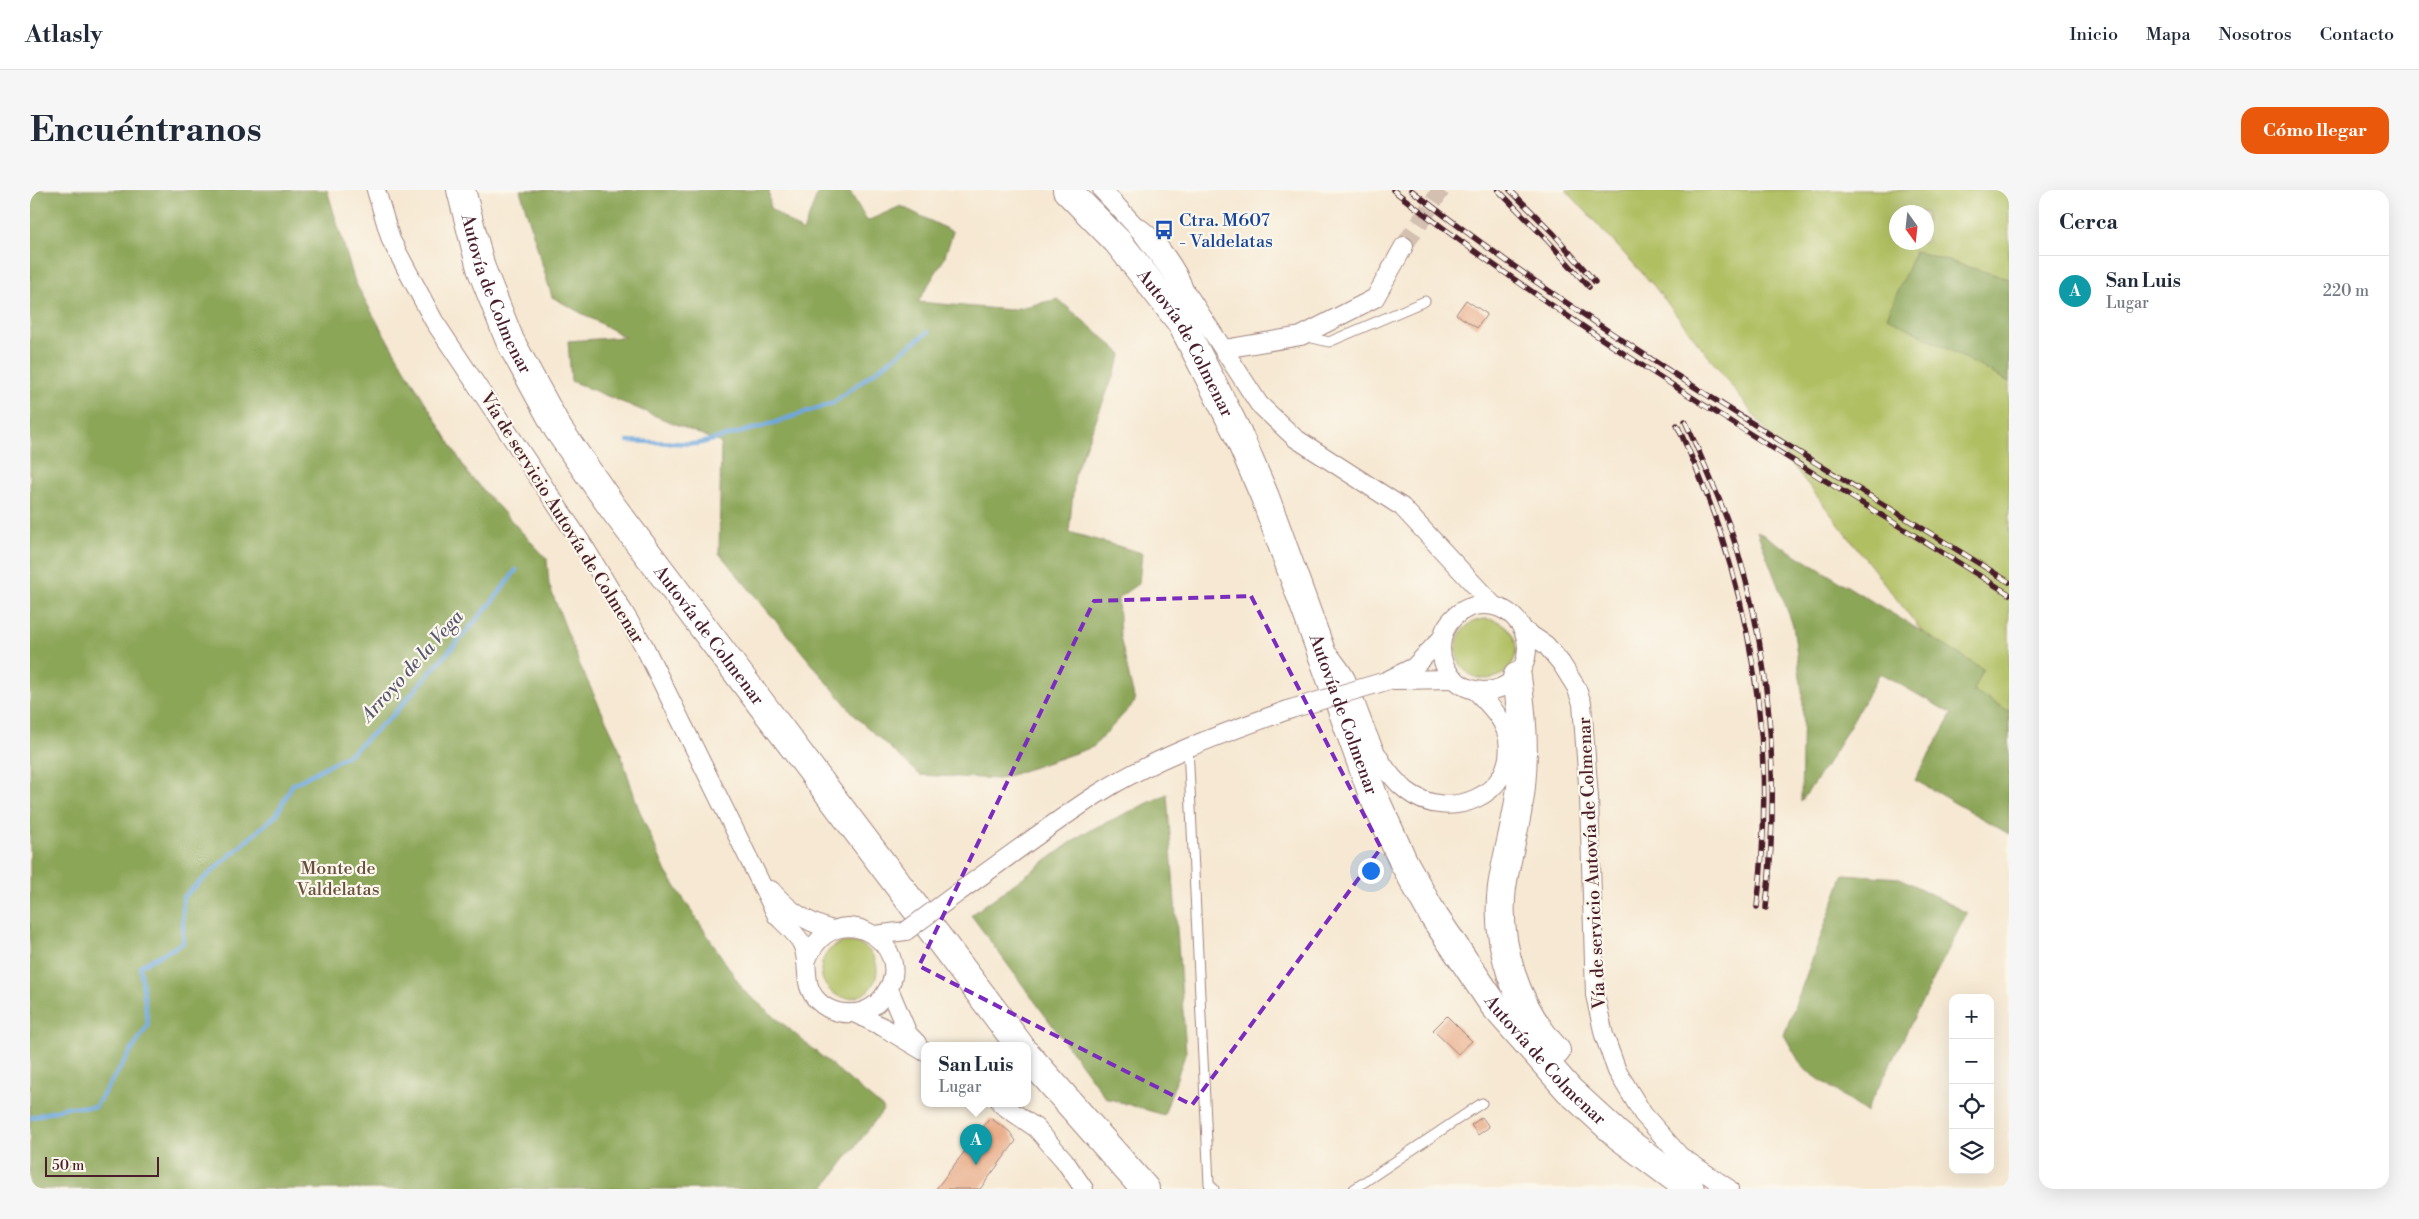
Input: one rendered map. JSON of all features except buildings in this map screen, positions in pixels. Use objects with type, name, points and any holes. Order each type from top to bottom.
[{"type":"highway","name":"Autovía de Colmenar","points":[[461,190],[481,268],[510,341],[558,429],[613,508],[1017,1042]]},
{"type":"highway","name":"Autovía de Colmenar","points":[[1067,190],[1118,242],[1181,322],[1237,432],[1265,498],[1372,795],[1403,861],[1433,915],[1494,1005],[1538,1055],[1590,1110],[1618,1136],[1690,1189]]},
{"type":"highway","points":[[1517,677],[1524,734],[1521,788],[1502,887],[1500,919],[1505,951],[1522,1004],[1545,1039],[1621,1118],[1652,1161]]},
{"type":"highway","points":[[1031,1060],[1145,1189]]},
{"type":"street","name":"Vía de servicio Autovía de Colmenar","points":[[376,190],[391,240],[434,320],[585,548],[644,646],[777,916],[802,944],[806,962]]},
{"type":"street","points":[[1102,190],[1141,232],[1190,298],[1258,404],[1295,438],[1402,506],[1494,606],[1515,620],[1523,630],[1526,654],[1523,668],[1517,677],[1505,686],[1488,691],[1475,690],[1461,685],[1445,667],[1442,638],[1446,625],[1459,613],[1472,607],[1494,606]]},
{"type":"street","points":[[1224,349],[1302,336],[1375,298],[1404,246]]},
{"type":"street","name":"Vía de servicio Autovía de Colmenar","points":[[1523,630],[1546,645],[1560,662],[1576,687],[1582,703],[1589,798],[1595,995],[1604,1035],[1617,1071],[1642,1114],[1680,1156],[1730,1189]]},
{"type":"street","points":[[1314,632],[1345,677],[1372,747],[1406,790],[1431,803],[1443,806],[1462,804],[1481,797],[1490,790],[1504,767],[1508,754],[1508,739],[1504,727],[1499,716],[1475,690]]},
{"type":"street","points":[[891,956],[906,930],[1097,794],[1188,746],[1291,709],[1386,680],[1414,667],[1442,638]]},
{"type":"street","points":[[1386,680],[1455,679]]},
{"type":"street","points":[[758,877],[783,905],[806,921],[832,930]]},
{"type":"street","points":[[847,927],[862,929],[876,936],[885,945],[891,956],[892,973],[889,989],[881,1000],[869,1009],[856,1014],[842,1014],[828,1009],[817,1001],[809,989],[805,976],[806,962],[811,948],[820,937],[832,930],[847,927]]},
{"type":"street","points":[[876,936],[906,930]]},
{"type":"street","points":[[889,989],[908,1034],[921,1047]]},
{"type":"street","points":[[856,1014],[921,1049]]},
{"type":"street","points":[[1004,1107],[1036,1128],[1064,1160],[1084,1189]]},
{"type":"lane","points":[[1302,336],[1329,342],[1426,301]]},
{"type":"lane","points":[[1188,746],[1210,1184],[1214,1189]]},
{"type":"lane","points":[[1354,1189],[1482,1104]]},
{"type":"highlighted area","points":[[1251,596],[1381,848],[1192,1105],[919,966],[1094,601]]},
{"type":"green space","name":"Monte de Valdelatas","points":[[30,190],[327,190],[355,282],[381,329],[469,475],[547,559],[549,585],[580,665],[619,748],[638,807],[666,872],[744,991],[884,1109],[823,1189],[30,1189]]},
{"type":"green space","points":[[520,190],[769,190],[770,208],[803,232],[819,190],[849,190],[867,221],[901,206],[953,232],[944,259],[918,302],[1010,310],[1058,299],[1122,354],[1075,473],[1069,532],[1142,553],[1139,583],[1118,598],[1120,637],[1135,702],[1093,747],[999,779],[920,775],[858,719],[719,553],[721,443],[571,381],[568,341],[625,337],[552,297]]},
{"type":"green space","points":[[1566,190],[2009,190],[2009,744],[1654,286]]},
{"type":"green space","points":[[1915,251],[2009,279],[2009,382],[1887,317]]},
{"type":"green space","points":[[1757,531],[1983,669],[1973,690],[2009,711],[2009,834],[1915,780],[1952,714],[1880,673],[1834,753],[1801,802],[1803,699],[1793,625]]},
{"type":"green space","points":[[1480,619],[1492,619],[1503,624],[1511,632],[1516,643],[1514,661],[1503,674],[1492,679],[1480,679],[1469,674],[1461,666],[1456,655],[1456,643],[1461,632],[1469,624]]},
{"type":"green space","points":[[1167,794],[1186,1052],[1164,1115],[1106,1098],[971,915],[1084,833]]},
{"type":"green space","points":[[1844,874],[1900,878],[1967,913],[1866,1112],[1803,1068],[1784,1035]]},
{"type":"green space","points":[[844,942],[854,942],[869,950],[875,959],[877,970],[875,981],[869,990],[854,998],[844,998],[833,993],[826,986],[821,975],[821,965],[826,954],[833,947]]},
{"type":"waterway","points":[[628,441],[697,444],[764,426],[833,403],[928,332]]},
{"type":"waterway","name":"Arroyo de la Vega","points":[[30,1118],[67,1107],[95,1107],[148,1025],[140,966],[183,943],[183,897],[277,814],[292,785],[351,753],[393,715],[492,602],[516,570]]},
{"type":"tunnel","points":[[1404,246],[1441,190]]},
{"type":"railway","points":[[1393,190],[1542,299],[1618,350],[2009,594]]},
{"type":"railway","points":[[1411,190],[1482,244],[1630,345],[1705,394],[2009,582]]},
{"type":"railway","points":[[1498,190],[1547,240],[1589,287]]},
{"type":"railway","points":[[1510,190],[1554,234],[1595,282]]},
{"type":"railway","points":[[1685,421],[1728,522],[1743,569],[1763,665],[1769,713],[1772,762],[1770,859],[1766,908]]},
{"type":"railway","points":[[1677,425],[1702,483],[1723,542],[1740,601],[1752,660],[1760,721],[1764,782],[1763,844],[1757,907]]},
{"type":"place","name":"Ctra. M607 - Valdelatas","points":[[1164,230]]},
{"type":"place","name":"San Luis","points":[[976,1165]]}]
